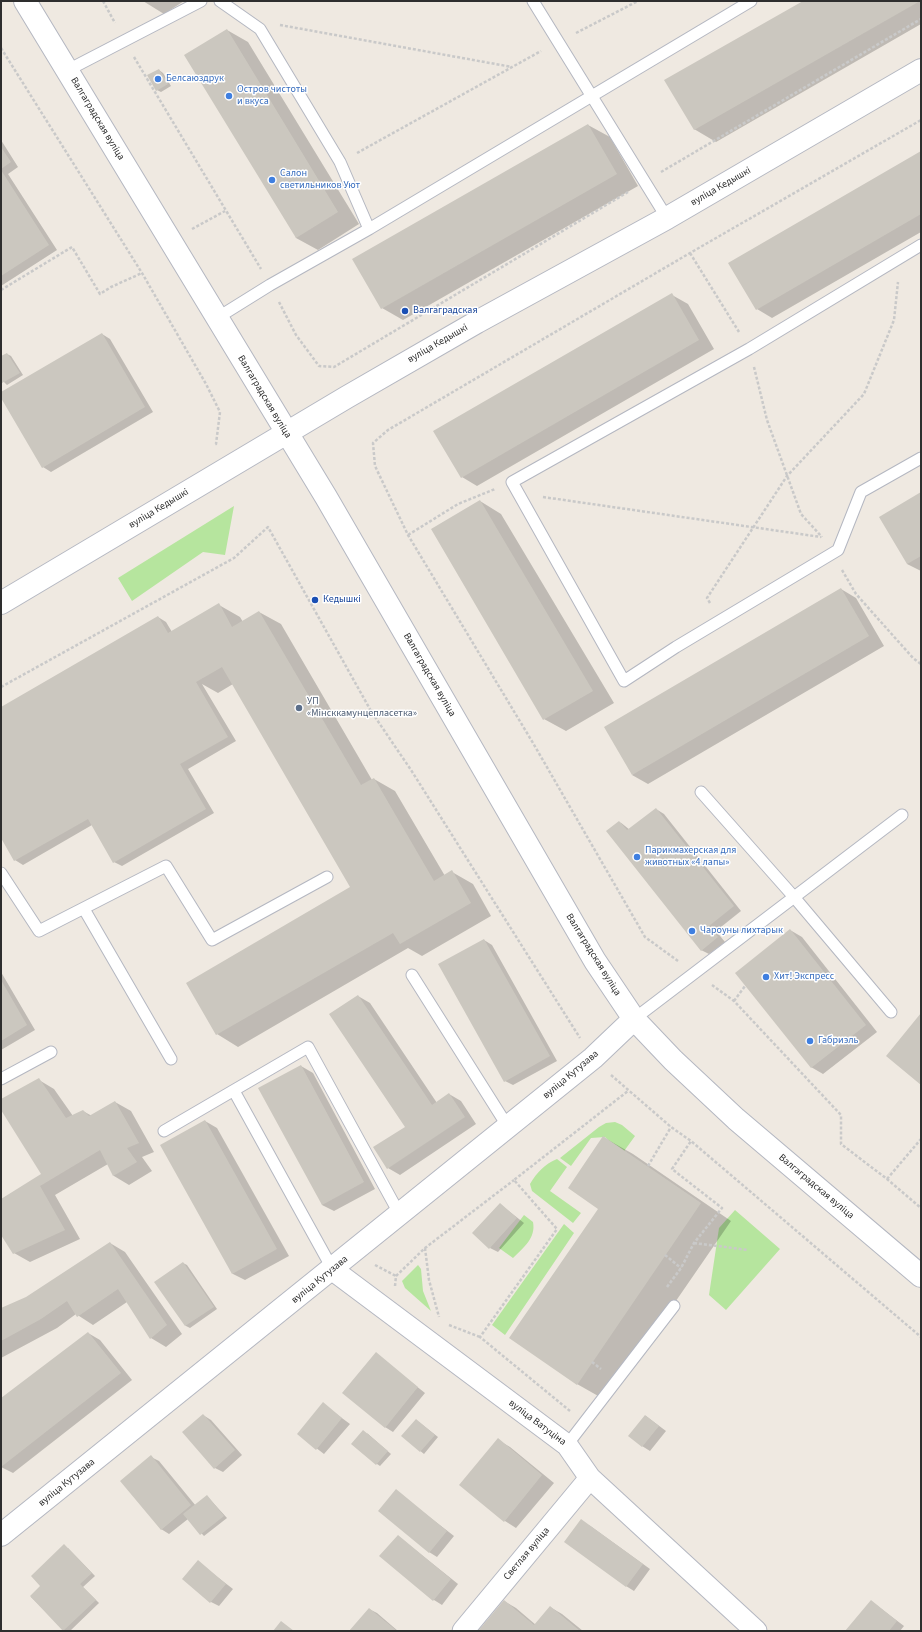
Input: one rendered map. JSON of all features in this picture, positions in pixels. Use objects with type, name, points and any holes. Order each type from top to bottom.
[{"type":"street","name":"Валгаградская вуліца","points":[[26,1],[326,497],[594,961],[634,1019],[673,1060],[736,1119],[921,1276]]},
{"type":"street","name":"вуліца Кедышкі","points":[[1,603],[286,433],[477,322],[667,218],[921,70]]},
{"type":"street","name":"вуліца Кутузава","points":[[1,1535],[333,1270],[593,1058],[634,1019]]},
{"type":"street","name":"вуліца Ватуціна","points":[[333,1270],[567,1445],[590,1478],[756,1631]]},
{"type":"street","name":"Светлая вуліца","points":[[463,1631],[590,1478]]},
{"type":"lane","points":[[68,70],[201,1]]},
{"type":"lane","points":[[220,1],[260,30],[340,162],[369,229]]},
{"type":"lane","points":[[533,1],[667,218]]},
{"type":"lane","points":[[217,318],[270,284],[369,229],[591,95],[751,1]]},
{"type":"lane","points":[[921,245],[749,349],[512,482],[624,681],[676,647],[838,550],[861,492],[921,458]]},
{"type":"lane","points":[[701,792],[794,897],[891,1012]]},
{"type":"lane","points":[[634,1019],[696,974],[794,897],[902,816]]},
{"type":"lane","points":[[1,873],[39,931],[166,866],[212,940],[327,877]]},
{"type":"lane","points":[[84,909],[170,1059]]},
{"type":"lane","points":[[412,975],[508,1127]]},
{"type":"lane","points":[[164,1131],[308,1047],[400,1215]]},
{"type":"lane","points":[[1,1079],[51,1052]]},
{"type":"lane","points":[[234,1091],[333,1270]]},
{"type":"lane","points":[[567,1445],[674,1306]]},
{"type":"path","points":[[102,1],[124,41],[270,284],[296,335],[319,366],[334,367]]},
{"type":"path","points":[[559,42],[638,1]]},
{"type":"path","points":[[276,24],[512,67]]},
{"type":"path","points":[[1,48],[142,273],[220,412],[216,444]]},
{"type":"path","points":[[340,162],[533,56]]},
{"type":"path","points":[[921,120],[388,430],[373,443],[375,466],[408,535],[533,743],[645,937],[734,1001],[841,1115],[841,1144],[887,1179],[921,1208]]},
{"type":"path","points":[[171,240],[225,211]]},
{"type":"path","points":[[1,290],[72,247],[100,294],[111,287],[142,273]]},
{"type":"path","points":[[690,253],[749,349],[767,420],[801,514],[822,537],[856,594],[913,658],[921,664]]},
{"type":"path","points":[[721,621],[707,598],[752,527],[787,476],[864,394],[894,320],[901,257]]},
{"type":"path","points":[[408,535],[458,504],[512,482]]},
{"type":"path","points":[[519,493],[822,537]]},
{"type":"path","points":[[1,688],[234,558],[268,527],[371,711],[411,770],[593,1058],[671,1127],[691,1141],[921,1337]]},
{"type":"path","points":[[734,1001],[745,986]]},
{"type":"path","points":[[400,1292],[395,1287],[396,1276],[425,1248],[628,1090]]},
{"type":"path","points":[[648,1166],[671,1127]]},
{"type":"path","points":[[887,1179],[921,1139]]},
{"type":"path","points":[[663,1293],[681,1268],[694,1243],[722,1208],[672,1169],[691,1141]]},
{"type":"path","points":[[480,1337],[557,1229],[514,1180]]},
{"type":"path","points":[[694,1243],[748,1250]]},
{"type":"path","points":[[425,1248],[429,1280],[440,1322],[434,1317]]},
{"type":"path","points":[[665,1255],[681,1268]]},
{"type":"path","points":[[447,1324],[480,1337],[573,1413]]},
{"type":"path","points":[[592,1362],[604,1372]]},
{"type":"green space","points":[[234,506],[225,555],[203,552],[132,601],[118,578]]},
{"type":"green space","points":[[615,1122],[622,1125],[635,1136],[622,1154],[605,1137],[591,1138],[571,1166],[560,1158],[599,1127],[606,1123]]},
{"type":"green space","points":[[557,1159],[567,1167],[550,1191],[581,1213],[573,1223],[532,1191],[530,1184],[542,1169]]},
{"type":"green space","points":[[735,1210],[780,1249],[726,1310],[709,1295],[719,1228]]},
{"type":"green space","points":[[524,1215],[533,1222],[533,1233],[528,1242],[513,1258],[499,1248]]},
{"type":"green space","points":[[564,1224],[574,1233],[505,1335],[492,1325]]},
{"type":"green space","points":[[418,1265],[421,1269],[423,1291],[431,1311],[405,1288],[402,1281]]},
{"type":"building","points":[[803,1],[920,1],[694,130],[664,80]]},
{"type":"building","points":[[227,29],[338,212],[296,238],[184,55]]},
{"type":"building","name":"Белсаюздрук","points":[[159,69],[168,84],[156,91],[147,75]]},
{"type":"building","points":[[588,124],[617,174],[381,309],[352,259]]},
{"type":"building","points":[[1,147],[11,162],[1,169]]},
{"type":"building","points":[[921,151],[921,214],[756,310],[728,263]]},
{"type":"building","points":[[1,170],[49,245],[1,276]]},
{"type":"building","points":[[672,293],[699,340],[461,478],[433,431]]},
{"type":"building","points":[[102,333],[145,407],[42,468],[1,398],[1,392]]},
{"type":"building","points":[[7,353],[20,373],[2,383],[1,356]]},
{"type":"building","points":[[921,492],[921,556],[907,564],[879,517]]},
{"type":"building","points":[[480,500],[593,691],[543,720],[431,529]]},
{"type":"building","points":[[841,588],[869,636],[632,775],[604,727]]},
{"type":"building","points":[[219,603],[232,627],[259,611],[361,785],[374,778],[434,881],[452,870],[471,903],[400,944],[393,933],[216,1035],[186,983],[350,887],[222,667],[196,682],[228,737],[180,764],[206,809],[113,863],[88,819],[14,861],[1,838],[1,707],[158,616],[168,633]]},
{"type":"building","points":[[656,808],[734,906],[709,926],[718,937],[701,951],[606,831],[619,821],[627,830]]},
{"type":"building","points":[[790,929],[866,1025],[811,1068],[735,973]]},
{"type":"building","points":[[484,939],[550,1056],[504,1082],[438,964]]},
{"type":"building","points":[[1,980],[27,1025],[1,1041]]},
{"type":"building","points":[[358,995],[432,1105],[449,1093],[465,1117],[387,1169],[373,1147],[405,1127],[329,1014]]},
{"type":"building","points":[[921,1013],[921,1085],[886,1056]]},
{"type":"building","points":[[301,1065],[364,1182],[322,1205],[258,1088]]},
{"type":"building","points":[[39,1078],[66,1118],[83,1110],[89,1116],[115,1101],[139,1143],[127,1148],[137,1162],[113,1176],[100,1150],[40,1186],[65,1230],[13,1254],[1,1235],[1,1199],[41,1174],[1,1110],[1,1099]]},
{"type":"building","points":[[205,1120],[277,1249],[232,1274],[160,1145]]},
{"type":"building","points":[[603,1136],[701,1203],[577,1385],[509,1338],[598,1209],[568,1188]]},
{"type":"building","points":[[500,1203],[517,1218],[489,1249],[472,1233]]},
{"type":"building","points":[[110,1242],[167,1325],[150,1339],[118,1289],[77,1317],[67,1301],[41,1319],[1,1341],[1,1308],[26,1297]]},
{"type":"building","points":[[183,1262],[214,1307],[185,1326],[154,1282]]},
{"type":"building","points":[[88,1332],[121,1373],[1,1467],[1,1398]]},
{"type":"building","points":[[376,1352],[418,1387],[385,1428],[342,1393]]},
{"type":"building","points":[[323,1402],[342,1418],[316,1450],[297,1434]]},
{"type":"building","points":[[203,1414],[235,1450],[214,1469],[182,1432]]},
{"type":"building","points":[[645,1415],[659,1426],[642,1447],[628,1436]]},
{"type":"building","points":[[416,1419],[435,1435],[420,1452],[401,1436]]},
{"type":"building","points":[[363,1430],[388,1451],[376,1465],[351,1444]]},
{"type":"building","points":[[498,1438],[542,1475],[504,1522],[459,1485]]},
{"type":"building","points":[[151,1455],[191,1505],[161,1530],[120,1481]]},
{"type":"building","points":[[396,1489],[447,1531],[429,1553],[378,1511]]},
{"type":"building","points":[[207,1495],[224,1516],[200,1535],[183,1514]]},
{"type":"building","points":[[581,1519],[643,1564],[626,1587],[564,1542]]},
{"type":"building","points":[[398,1535],[451,1579],[433,1601],[379,1556]]},
{"type":"building","points":[[64,1544],[92,1573],[80,1584],[96,1600],[63,1631],[30,1596],[40,1586],[31,1576]]},
{"type":"building","points":[[198,1560],[226,1584],[210,1603],[182,1579]]},
{"type":"building","points":[[504,1600],[534,1625],[550,1606],[580,1631],[478,1631]]},
{"type":"building","points":[[871,1600],[897,1621],[889,1631],[845,1631]]},
{"type":"building","points":[[369,1608],[397,1631],[349,1631]]},
{"type":"building","points":[[281,1621],[294,1631],[273,1631]]},
{"type":"place","name":"Белсаюздрук","points":[[158,79]]},
{"type":"place","name":"Остров чистоты и вкуса","points":[[229,96]]},
{"type":"place","name":"Салон светильников Уют","points":[[272,180]]},
{"type":"place","name":"Валгаградская","points":[[405,311]]},
{"type":"place","name":"Кедышкі","points":[[315,600]]},
{"type":"place","name":"УП «Мінсккамунцепласетка»","points":[[299,708]]},
{"type":"place","name":"Парикмахерская для животных «4 лапы»","points":[[637,857]]},
{"type":"place","name":"Чароуны лихтарык","points":[[692,931]]},
{"type":"place","name":"Хит! Экспресс","points":[[766,977]]},
{"type":"place","name":"Габриэль","points":[[810,1041]]}]
